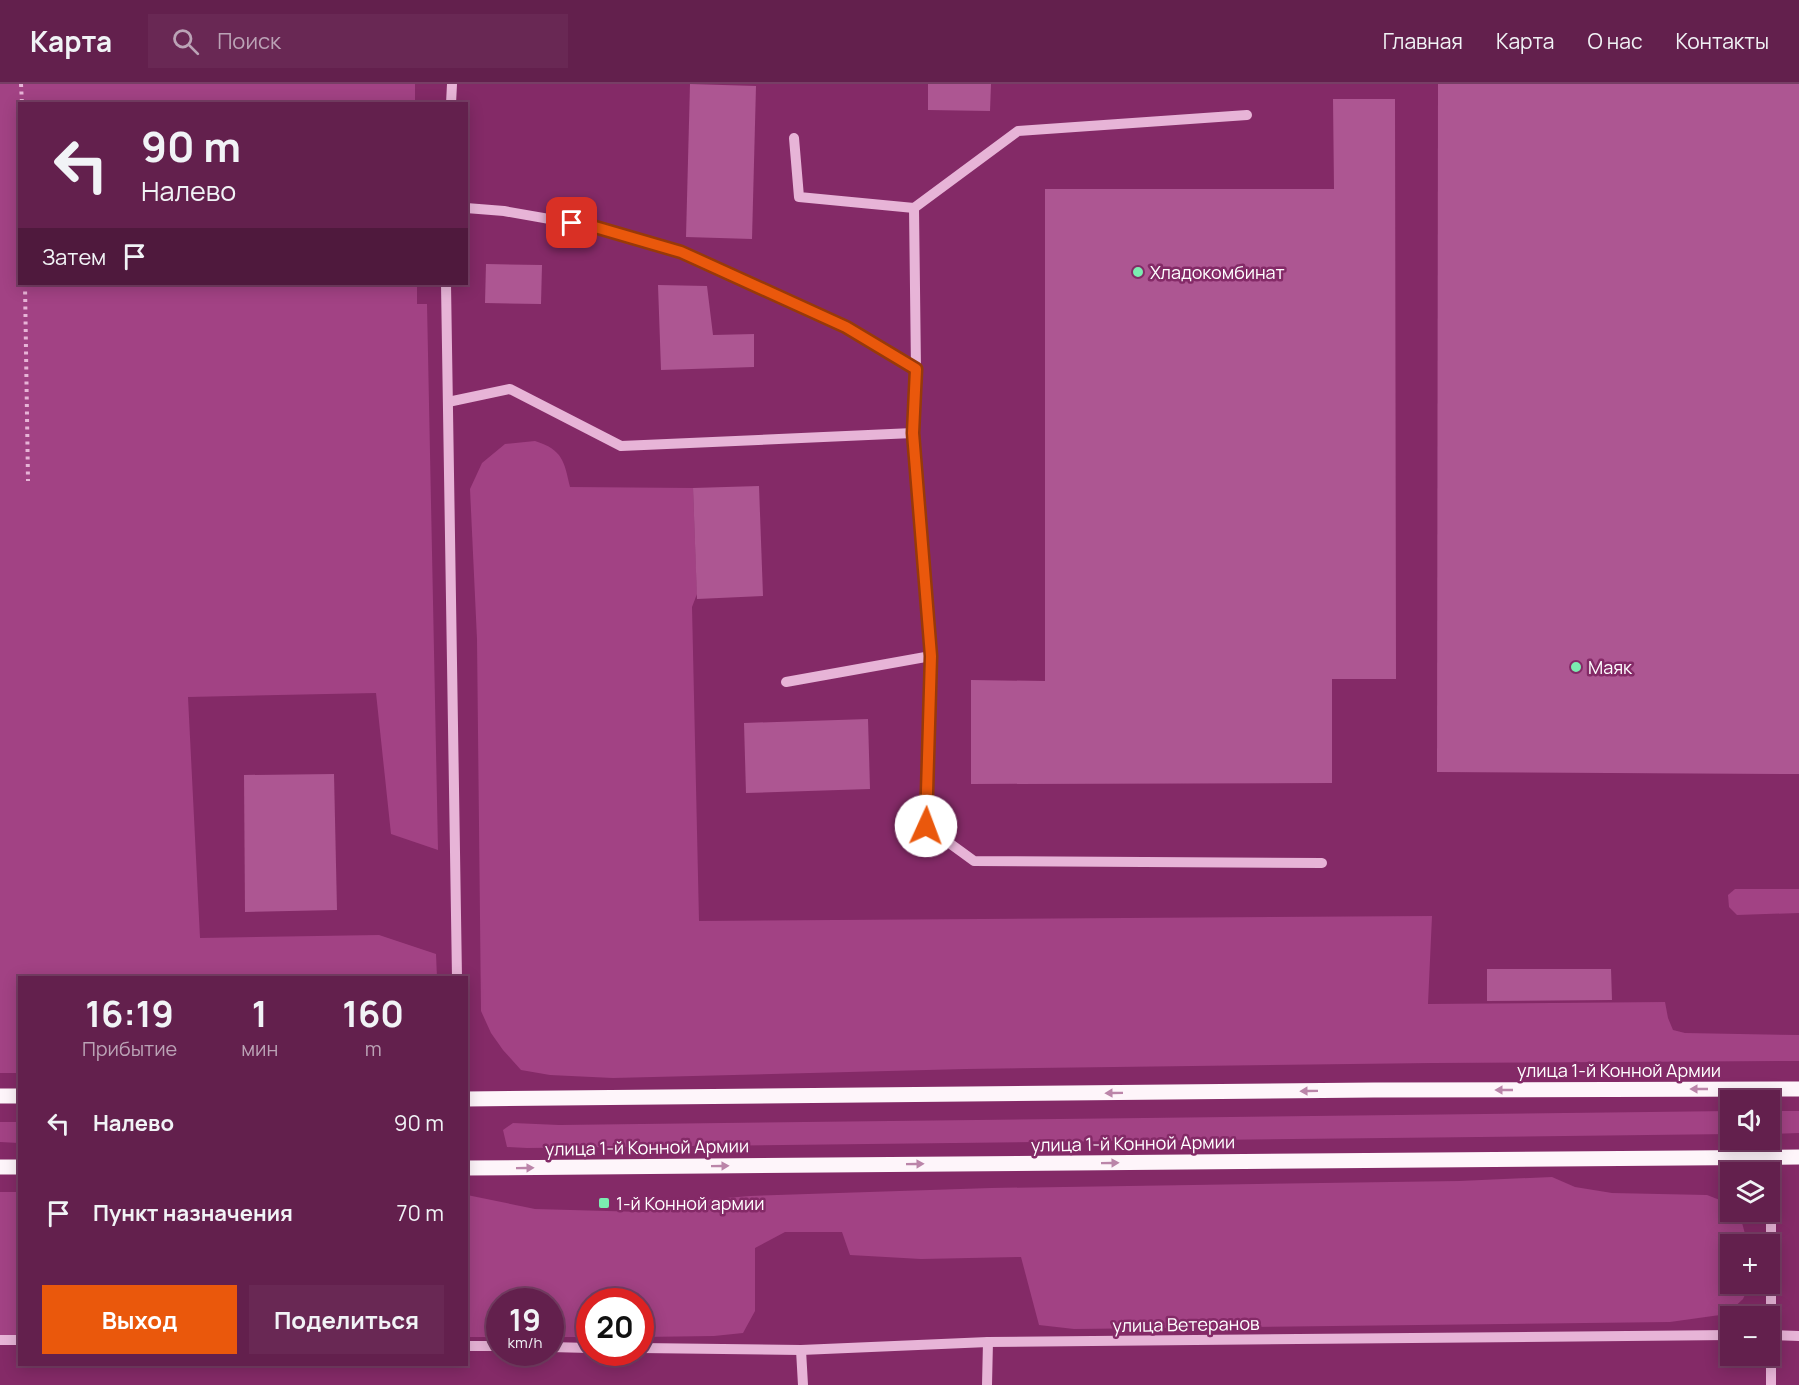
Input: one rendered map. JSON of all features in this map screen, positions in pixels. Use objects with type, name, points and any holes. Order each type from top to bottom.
[{"type":"main road","name":"улица 1-й Конной Армии","points":[[468,1099],[1350,1090],[1799,1089]]},
{"type":"main road","points":[[0,1096],[18,1096]]},
{"type":"main road","name":"улица 1-й Конной Армии","points":[[468,1168],[1799,1157]]},
{"type":"main road","points":[[0,1167],[18,1167]]},
{"type":"street","points":[[451,102],[452,84]]},
{"type":"street","points":[[794,138],[799,197],[914,208],[1018,131],[1247,115]]},
{"type":"street","points":[[468,208],[504,211],[595,227],[681,252],[846,327],[916,369]]},
{"type":"street","points":[[914,208],[916,369],[913,433],[931,656],[926,826],[974,861],[1322,863]]},
{"type":"street","points":[[446,285],[457,976]]},
{"type":"street","points":[[448,402],[510,389],[621,446],[913,433]]},
{"type":"street","points":[[786,682],[931,656]]},
{"type":"street","points":[[1771,1157],[1771,1306]]},
{"type":"street","name":"улица Ветеранов","points":[[654,1348],[801,1350],[988,1342],[1720,1335]]},
{"type":"street","points":[[1780,1335],[1799,1336]]},
{"type":"street","points":[[0,1340],[18,1340]]},
{"type":"street","points":[[987,1385],[988,1342]]},
{"type":"street","points":[[468,1346],[486,1346]]},
{"type":"street","points":[[801,1350],[803,1385]]},
{"type":"street","points":[[1771,1366],[1771,1385]]},
{"type":"path","points":[[21,84],[22,102]]},
{"type":"path","points":[[25,285],[28,481]]},
{"type":"shaded area","points":[[0,84],[415,84],[415,102],[18,102],[18,285],[417,285],[417,304],[427,304],[438,850],[391,834],[376,693],[188,697],[200,938],[379,935],[436,954],[437,976],[18,976],[18,1073],[0,1073]]},
{"type":"shaded area","points":[[535,441],[551,448],[561,458],[570,487],[693,488],[697,594],[692,607],[699,921],[1432,916],[1428,1004],[1665,1002],[1673,1030],[1685,1033],[1799,1035],[1799,1061],[966,1069],[613,1078],[550,1075],[521,1070],[491,1033],[481,1011],[477,639],[470,489],[482,463],[505,444]]},
{"type":"shaded area","points":[[1735,889],[1799,889],[1799,913],[1737,915],[1729,907],[1728,895]]},
{"type":"shaded area","points":[[1720,1111],[1720,1134],[507,1147],[503,1130],[513,1123],[559,1125]]},
{"type":"shaded area","points":[[1780,1111],[1799,1111],[1799,1133],[1780,1134]]},
{"type":"shaded area","points":[[0,1122],[18,1122],[18,1143],[0,1142]]},
{"type":"shaded area","points":[[1552,1177],[1575,1187],[1612,1193],[1707,1195],[1720,1200],[1720,1222],[1742,1222],[1745,1234],[1720,1234],[1720,1294],[1745,1294],[1736,1306],[1720,1306],[1720,1315],[1670,1322],[1074,1329],[1039,1325],[1021,1257],[921,1259],[850,1255],[842,1232],[785,1232],[755,1248],[755,1311],[743,1333],[654,1337],[654,1288],[576,1288],[576,1337],[564,1337],[564,1288],[486,1288],[486,1337],[468,1337],[468,1195],[535,1209],[643,1212],[714,1199],[750,1196],[991,1188],[1459,1181]]},
{"type":"shaded area","points":[[0,1192],[18,1192],[18,1336],[0,1335]]},
{"type":"building","points":[[690,84],[756,86],[752,239],[686,237]]},
{"type":"building","points":[[928,84],[991,84],[990,111],[928,110]]},
{"type":"building","points":[[1438,84],[1799,84],[1799,774],[1437,772]]},
{"type":"building","points":[[1333,99],[1395,99],[1396,679],[1332,679],[1332,783],[971,784],[971,680],[1045,681],[1045,189],[1334,189]]},
{"type":"building","points":[[486,264],[542,265],[541,304],[485,303]]},
{"type":"building","points":[[658,285],[707,286],[713,335],[754,334],[754,367],[661,370]]},
{"type":"building","points":[[759,486],[763,596],[697,599],[693,488]]},
{"type":"building","points":[[868,719],[870,789],[746,793],[744,723]]},
{"type":"building","points":[[334,774],[337,910],[245,912],[244,775]]},
{"type":"building","points":[[1487,969],[1611,969],[1612,1000],[1487,1001]]},
{"type":"place","name":"Хладокомбинат","points":[[1138,272]]},
{"type":"place","name":"Маяк","points":[[1576,667]]},
{"type":"place","name":"1-й Конной армии","points":[[604,1203]]},
{"type":"route","points":[[572,223],[595,227],[681,252],[846,327],[916,369],[913,433],[931,656],[926,826]]}]
